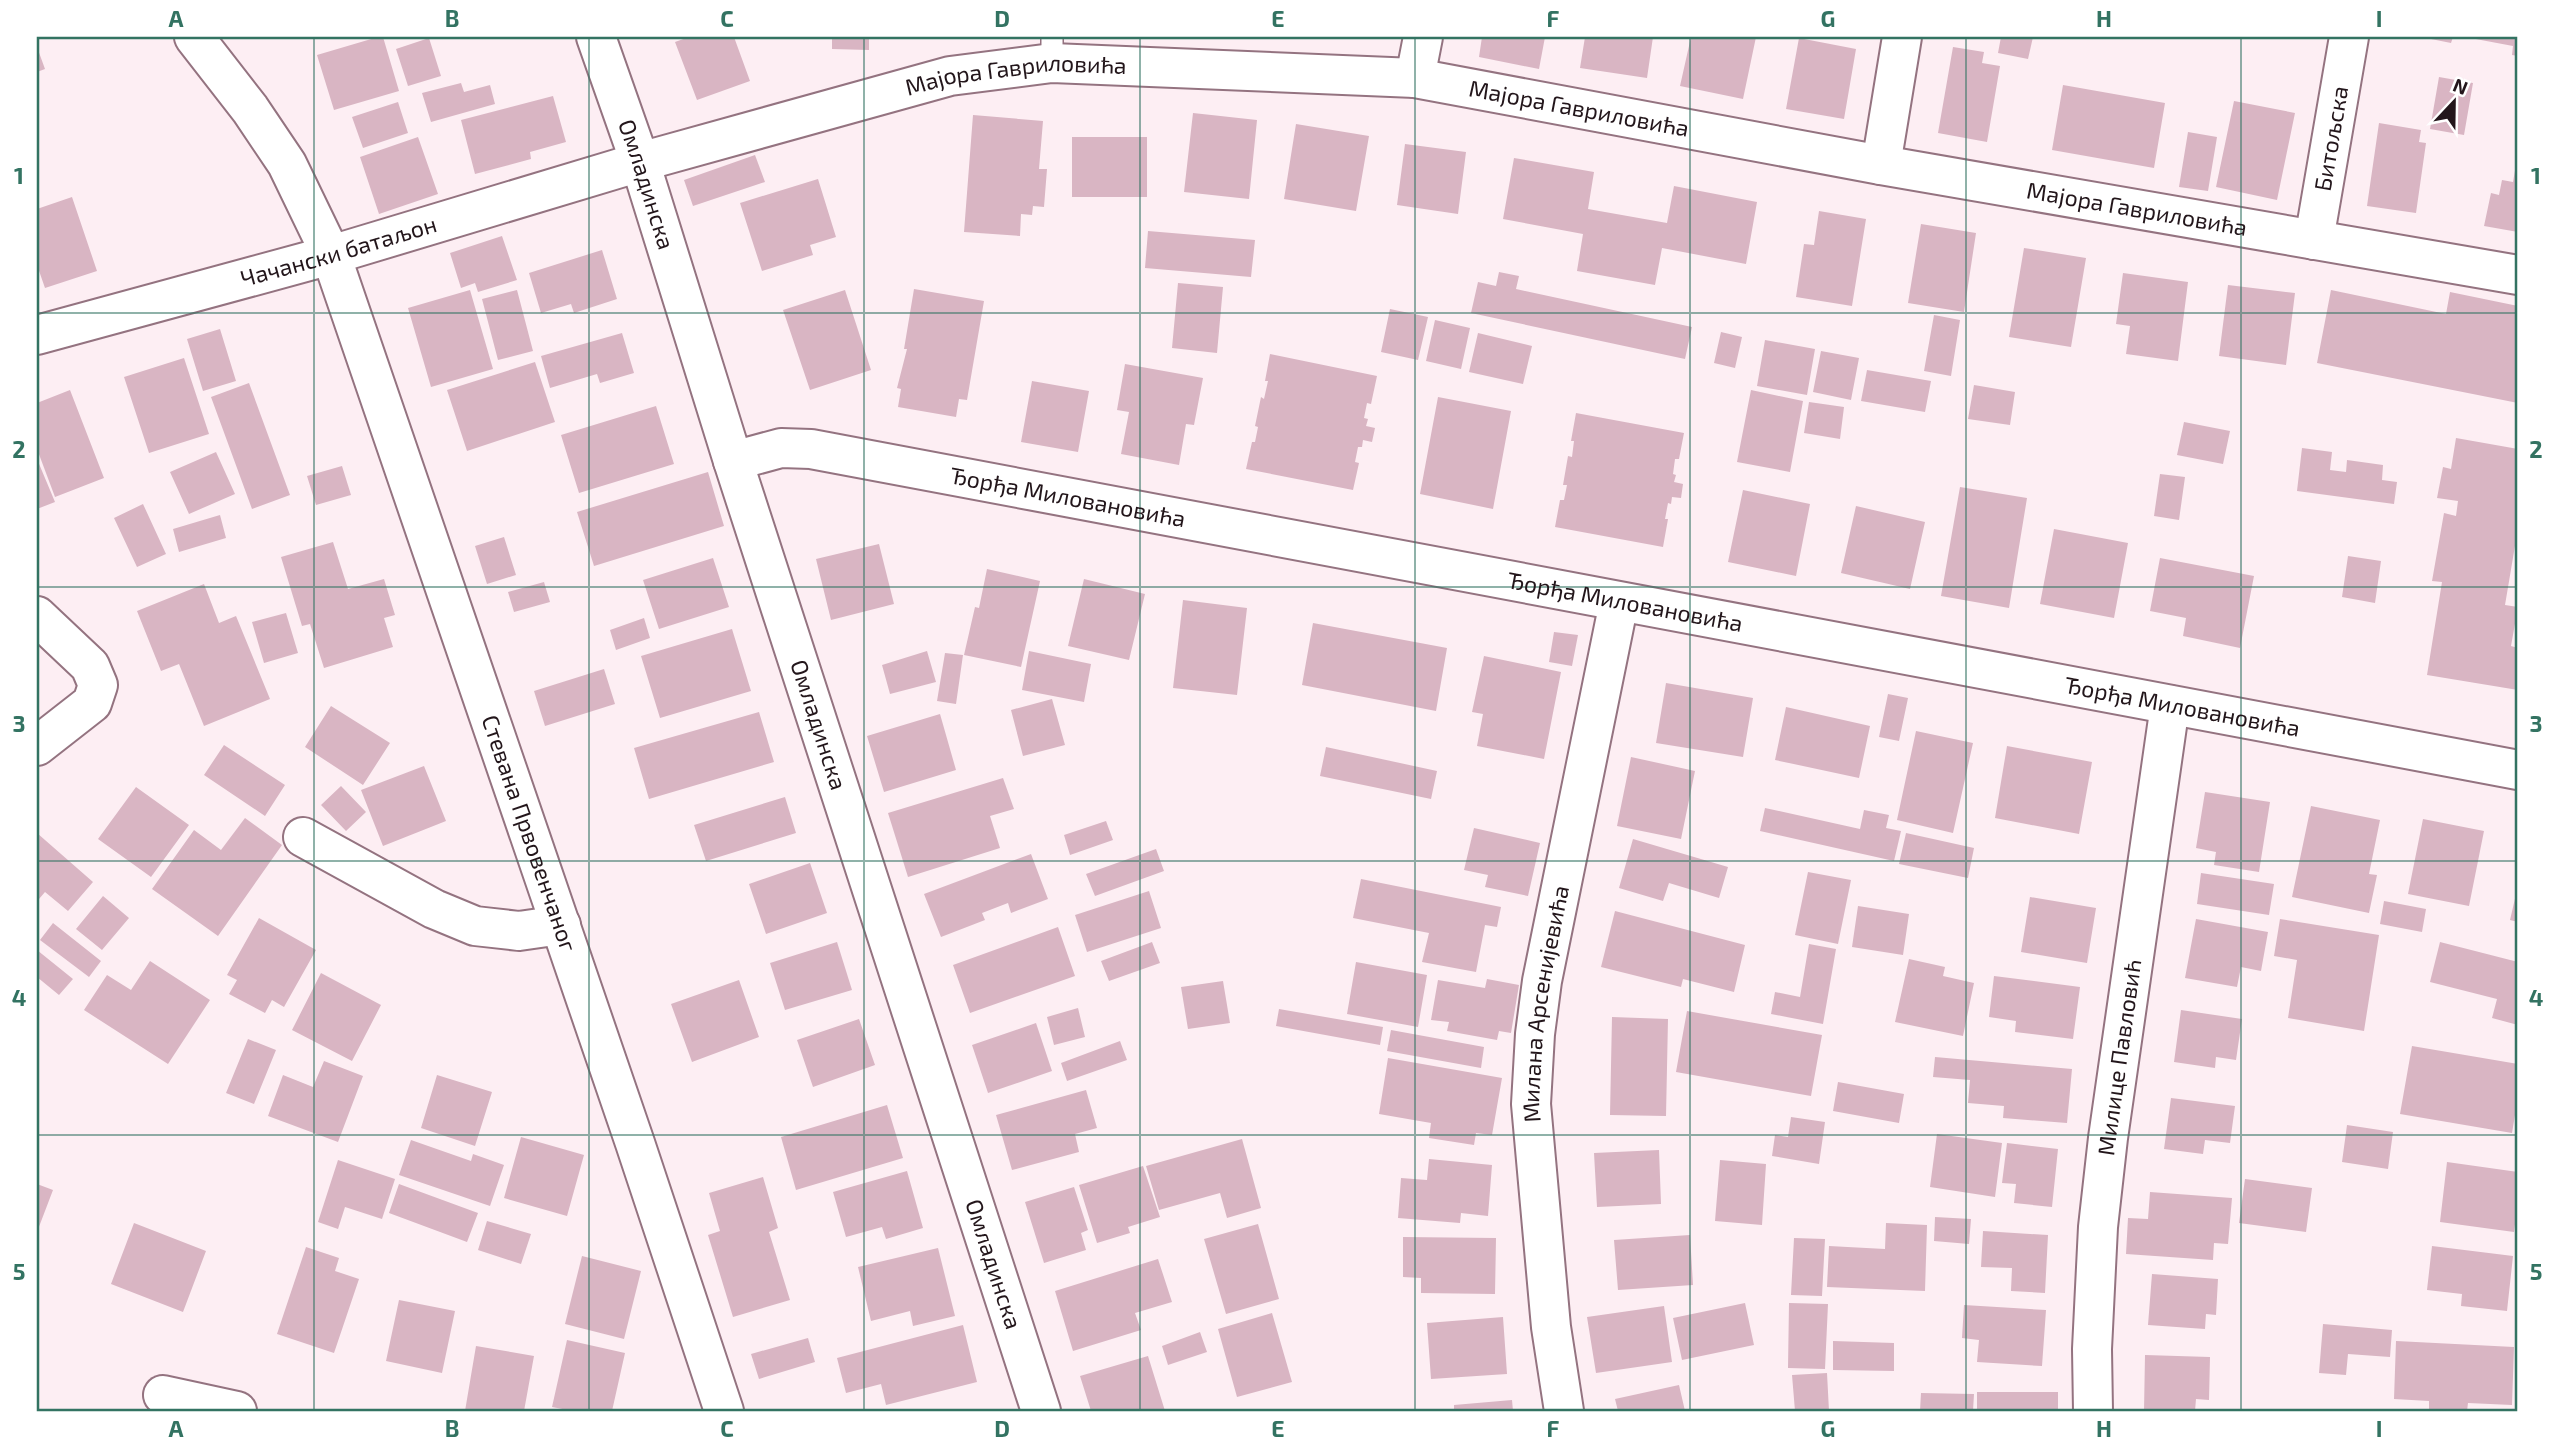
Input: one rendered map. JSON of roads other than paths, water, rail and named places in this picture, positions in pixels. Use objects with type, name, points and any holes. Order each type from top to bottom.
[{"type":"street","name":"Стевана Првовенчаног","points":[[194,37],[250,109],[287,164],[331,256],[561,925],[724,1411]]},
{"type":"street","name":"Омладинска","points":[[596,37],[640,162],[733,461],[1041,1411]]},
{"type":"street","points":[[1415,78],[1423,37]]},
{"type":"street","points":[[1881,165],[1902,37]]},
{"type":"street","name":"Битољска","points":[[2314,240],[2349,37]]},
{"type":"street","name":"Мајора Гавриловића","points":[[640,162],[1052,50],[1415,78],[1881,165],[2518,275]]},
{"type":"street","name":"Чачански батаљон","points":[[37,335],[331,256],[640,162]]},
{"type":"street","name":"Ђорђа Миловановића","points":[[733,461],[781,448],[811,449],[2518,770]]},
{"type":"street","name":"Милана Арсенијевића","points":[[1564,1411],[1551,1327],[1531,1104],[1535,1034],[1545,967],[1619,602]]},
{"type":"street","points":[[37,616],[90,666],[98,685],[92,703],[37,747]]},
{"type":"street","name":"Милице Павловић","points":[[2093,1411],[2092,1349],[2098,1227],[2108,1138],[2170,705]]},
{"type":"street","points":[[303,837],[454,919],[498,930],[540,929],[561,925]]},
{"type":"street","points":[[163,1395],[237,1411]]}]
